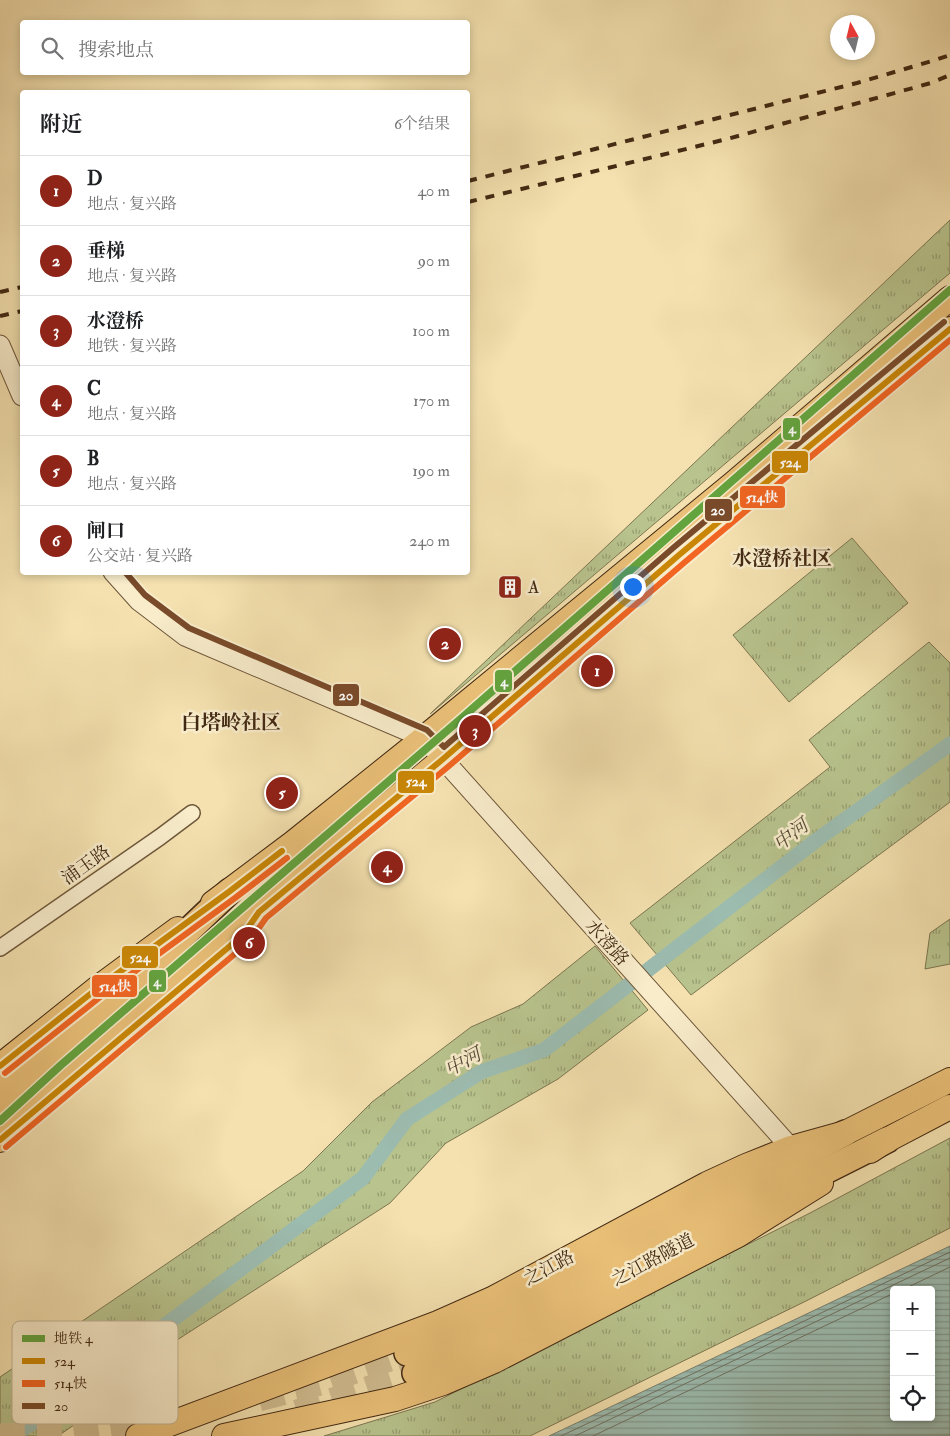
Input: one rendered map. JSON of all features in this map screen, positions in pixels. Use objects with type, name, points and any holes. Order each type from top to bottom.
[{"type":"highway","points":[[0,1094],[125,991],[230,891]]},
{"type":"highway","points":[[0,1117],[133,1007],[259,912]]},
{"type":"highway","name":"之江路隧道","points":[[845,1133],[546,1296],[466,1333],[411,1363],[480,1347],[559,1310],[734,1217],[888,1140]]},
{"type":"main road","points":[[0,1066],[99,987],[293,843],[424,738],[734,482],[950,298]]},
{"type":"main road","points":[[0,1140],[243,935],[259,912],[443,759],[686,548],[950,329]]},
{"type":"main road","name":"之江路","points":[[178,1421],[438,1323],[492,1299],[707,1184],[791,1148],[845,1133],[950,1080]]},
{"type":"main road","points":[[224,1436],[395,1399],[443,1383],[494,1361],[738,1235],[888,1140],[950,1107]]},
{"type":"main road","name":"之江路","points":[[138,1436],[170,1424]]},
{"type":"street","points":[[0,345],[20,391]]},
{"type":"street","points":[[116,575],[139,601],[185,636],[424,738]]},
{"type":"street","name":"水澄路","points":[[424,738],[791,1148]]},
{"type":"street","name":"浦玉路","points":[[0,948],[160,837],[192,812]]},
{"type":"green space","points":[[950,220],[950,273],[430,714]]},
{"type":"green space","points":[[852,538],[908,603],[789,702],[733,635]]},
{"type":"green space","points":[[929,642],[950,663],[950,802],[691,995],[630,923],[830,767],[809,740]]},
{"type":"green space","points":[[950,919],[950,964],[925,969],[930,933]]},
{"type":"green space","points":[[595,946],[648,1010],[558,1079],[446,1143],[390,1203],[178,1339],[178,1321],[82,1321],[303,1171],[372,1102],[471,1027],[523,1004]]},
{"type":"green space","points":[[950,1138],[950,1228],[806,1301],[530,1436],[324,1436],[435,1402],[810,1213]]},
{"type":"green space","points":[[12,1369],[12,1424],[75,1424],[58,1436],[0,1436],[0,1377]]},
{"type":"water","points":[[950,1246],[950,1436],[549,1436]]},
{"type":"waterway","name":"中河","points":[[171,1321],[363,1178],[407,1119],[481,1072],[544,1050],[818,839],[950,744]]},
{"type":"waterway","name":"中河","points":[[11,1436],[31,1424]]},
{"type":"tunnel","points":[[259,1399],[321,1383],[407,1353]]},
{"type":"tunnel","points":[[297,1412],[415,1373]]},
{"type":"tunnel","points":[[0,1436],[73,1434],[145,1424]]},
{"type":"railway","points":[[470,180],[857,83],[950,55]]},
{"type":"railway","points":[[470,202],[727,139],[931,83],[950,75]]},
{"type":"railway","points":[[0,292],[20,287]]},
{"type":"railway","points":[[0,316],[20,311]]},
{"type":"metro line","name":"4","points":[[0,1121],[61,1065],[464,716],[950,290]]},
{"type":"transit line","name":"20","points":[[128,575],[145,595],[189,628],[427,730],[444,747],[673,548],[944,322]]},
{"type":"transit line","name":"524","points":[[0,1140],[243,935],[259,912],[443,759],[679,555],[950,329]]},
{"type":"transit line","name":"514快","points":[[6,1147],[249,942],[266,918],[449,766],[685,562],[950,340]]},
{"type":"transit line","name":"524","points":[[0,1066],[99,987],[282,851]]},
{"type":"transit line","name":"514快","points":[[5,1073],[104,994],[287,858]]},
{"type":"place","name":"A","points":[[510,587]]},
{"type":"place","name":"垂梯","points":[[445,644]]},
{"type":"place","name":"D","points":[[597,671]]},
{"type":"place","name":"水澄桥","points":[[475,731]]},
{"type":"place","name":"B","points":[[282,793]]},
{"type":"place","name":"C","points":[[387,867]]},
{"type":"place","name":"闸口","points":[[249,943]]},
{"type":"district","name":"水澄桥社区","points":[[782,558]]},
{"type":"district","name":"白塔岭社区","points":[[231,722]]}]
